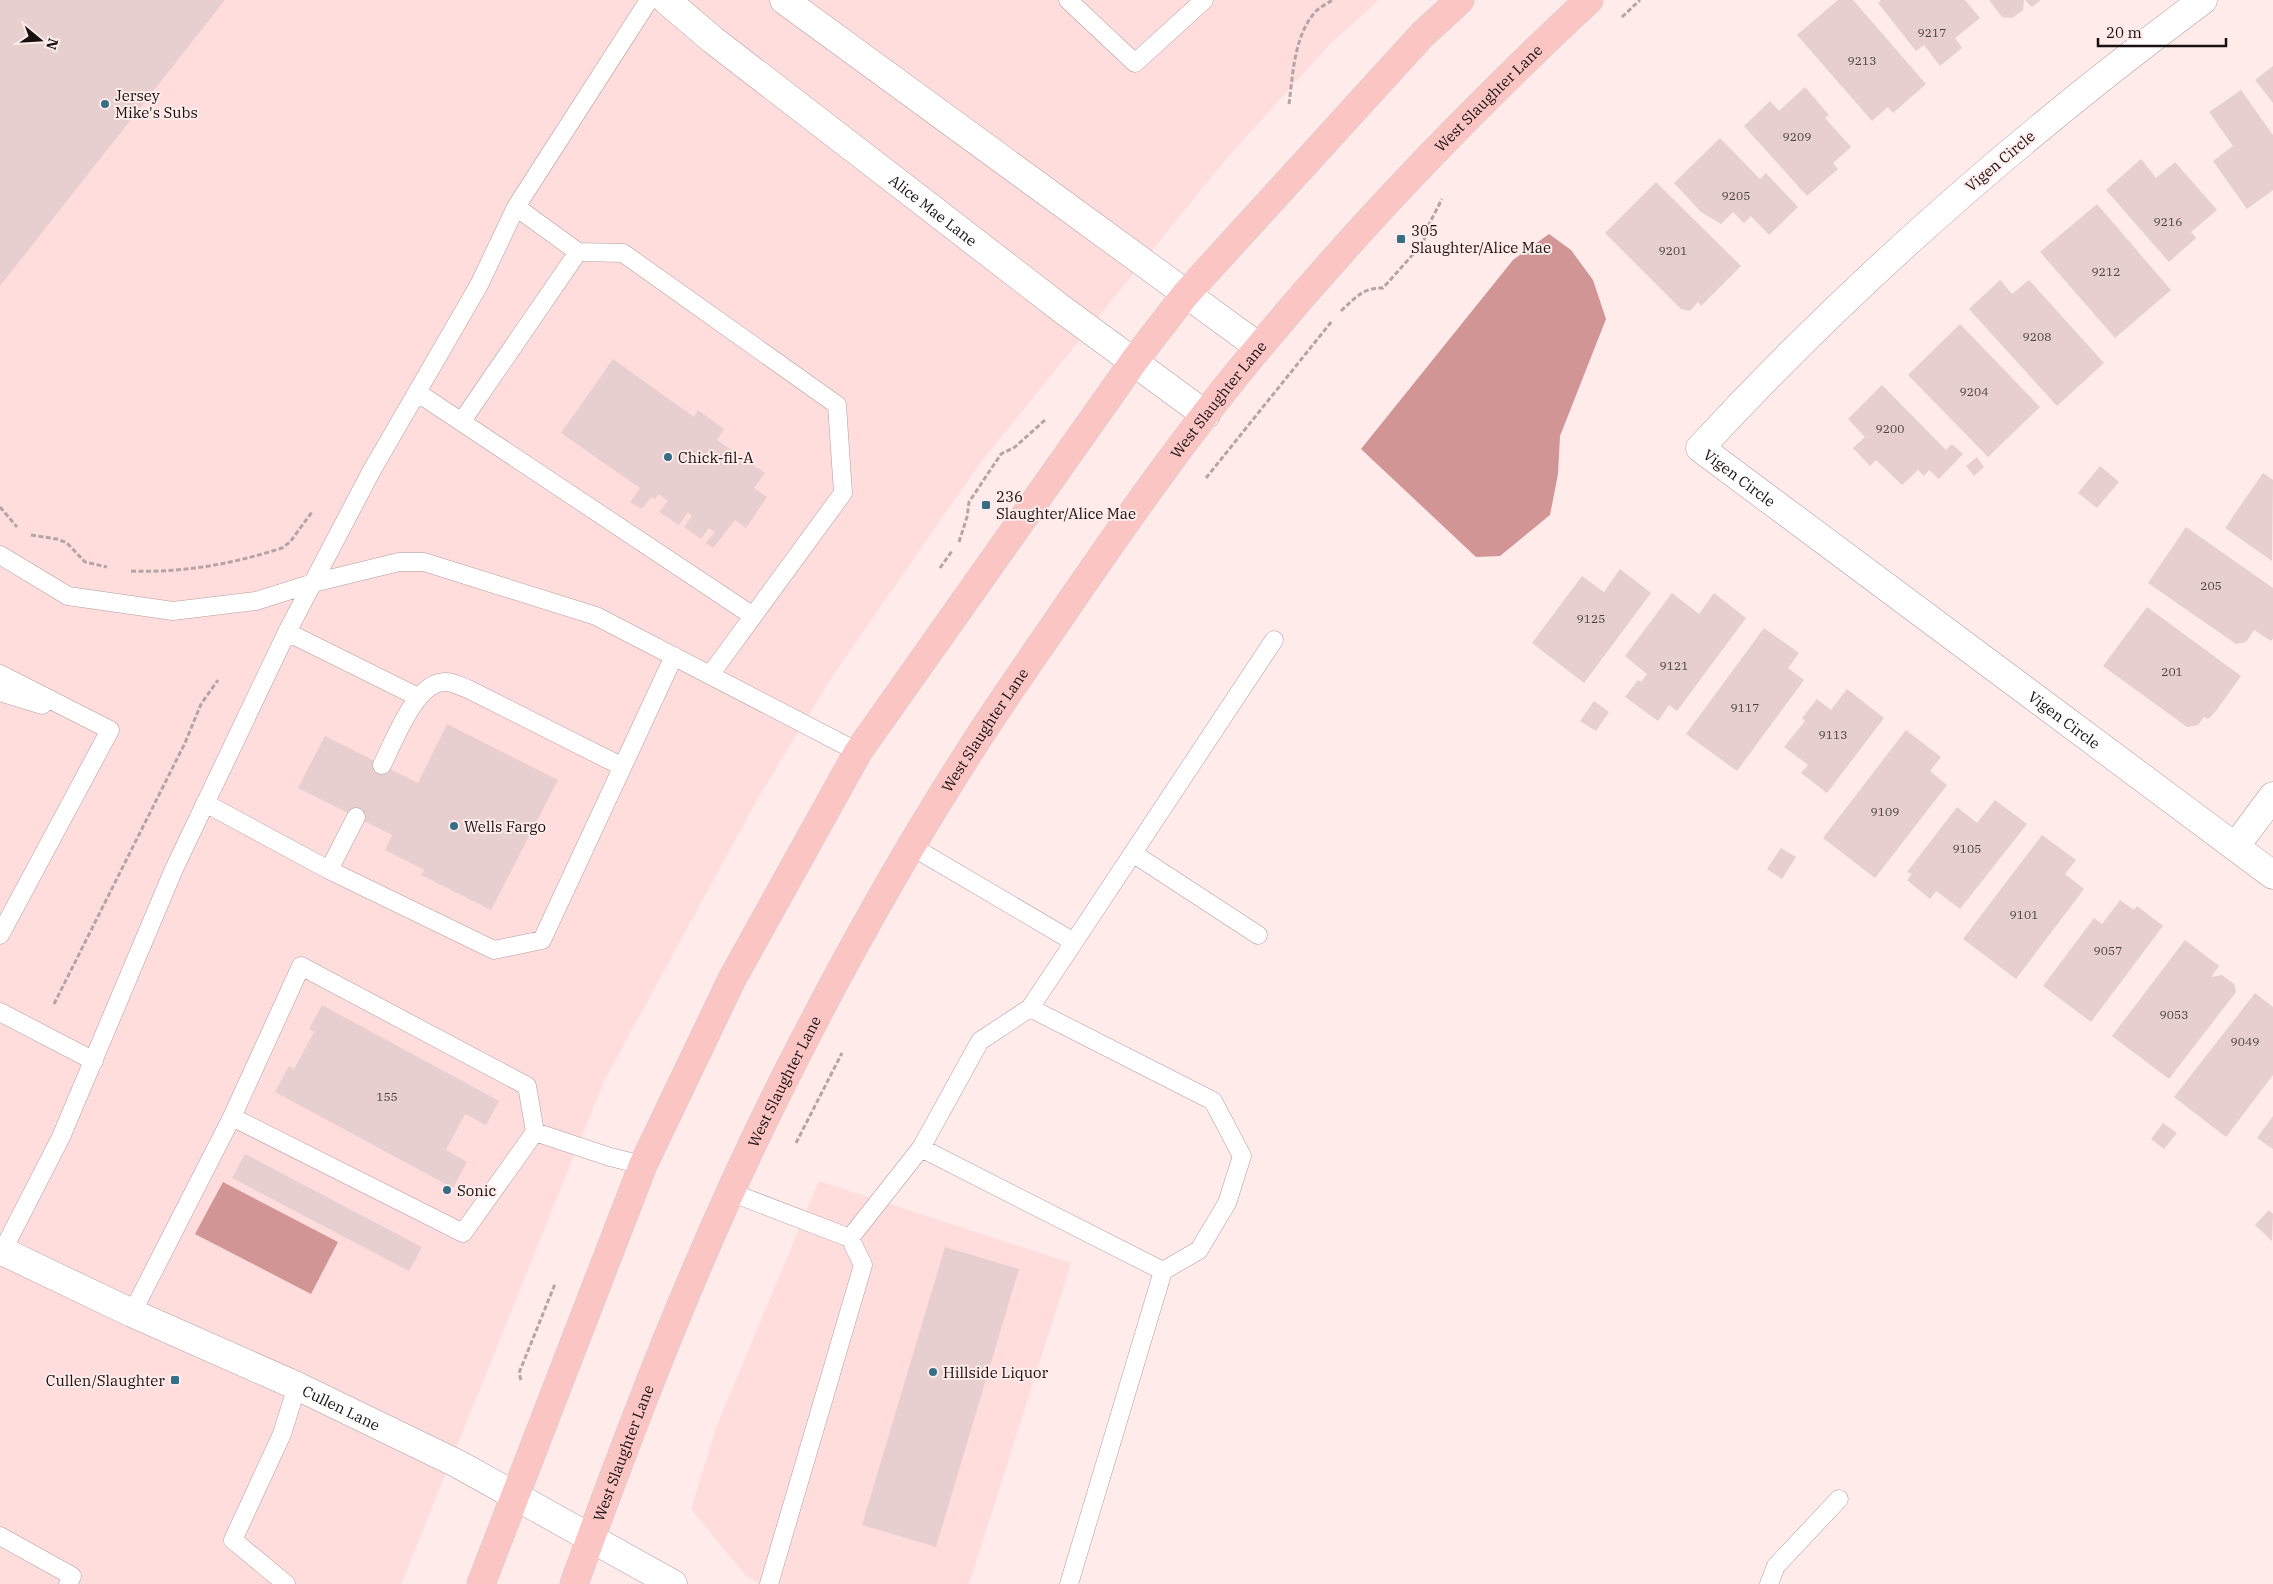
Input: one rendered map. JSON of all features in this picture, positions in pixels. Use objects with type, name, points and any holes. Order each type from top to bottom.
[{"type":"main road","points":[[482,1584],[514,1496],[643,1165],[732,979],[858,752],[1134,361],[1185,294],[1422,35],[1460,0]]},
{"type":"main road","name":"West Slaughter Lane","points":[[574,1584],[674,1318],[730,1192],[794,1059],[911,846],[965,758],[1096,564],[1206,415],[1259,347],[1373,216],[1474,111],[1589,0]]},
{"type":"street","name":"Alice Mae Lane","points":[[666,0],[712,40],[1063,310],[1206,415]]},
{"type":"street","points":[[784,0],[1259,347]]},
{"type":"street","name":"Vigen Circle","points":[[2203,0],[2146,42],[1996,162],[1809,333],[1700,448],[2273,875]]},
{"type":"street","points":[[2235,847],[2273,796]]},
{"type":"street","name":"Cullen Lane","points":[[1,1252],[132,1313],[297,1386],[458,1464],[674,1584]]},
{"type":"lane","points":[[1,1252],[61,1137],[126,980],[205,803],[287,632],[372,470],[479,285],[516,207],[649,0]]},
{"type":"lane","points":[[1068,0],[1135,63],[1204,0]]},
{"type":"lane","points":[[516,207],[578,252],[623,253],[837,404],[843,493],[710,675]]},
{"type":"lane","points":[[462,421],[578,252]]},
{"type":"lane","points":[[418,393],[752,616]]},
{"type":"lane","points":[[0,555],[68,596],[173,611],[256,601],[313,583],[399,562],[424,562],[596,616],[858,752]]},
{"type":"lane","points":[[287,632],[418,697]]},
{"type":"lane","points":[[850,1238],[921,1148],[980,1042],[1030,1008],[1134,854],[1274,640]]},
{"type":"lane","points":[[205,803],[329,870],[494,950],[542,940],[674,656]]},
{"type":"lane","points":[[0,674],[110,730],[0,935]]},
{"type":"lane","points":[[382,765],[418,697],[432,684],[446,682],[468,689],[622,766]]},
{"type":"lane","points":[[0,692],[88,719]]},
{"type":"lane","points":[[329,870],[356,816]]},
{"type":"lane","points":[[911,846],[1074,942]]},
{"type":"lane","points":[[1134,854],[1258,935]]},
{"type":"lane","points":[[132,1313],[232,1117],[301,966],[527,1086],[535,1132],[463,1233],[232,1117]]},
{"type":"lane","points":[[1030,1008],[1213,1101],[1242,1156],[1226,1203],[1199,1250],[1163,1271],[1069,1584]]},
{"type":"lane","points":[[0,1012],[94,1061]]},
{"type":"lane","points":[[535,1132],[610,1157],[643,1165]]},
{"type":"lane","points":[[921,1148],[1163,1271]]},
{"type":"lane","points":[[730,1192],[850,1238],[863,1265],[769,1584]]},
{"type":"lane","points":[[286,1584],[233,1540],[282,1434],[297,1386]]},
{"type":"lane","points":[[1769,1584],[1776,1566],[1838,1499]]},
{"type":"lane","points":[[0,1536],[72,1576],[68,1584]]},
{"type":"path","points":[[1289,104],[1296,56],[1302,36],[1316,11],[1332,0]]},
{"type":"path","points":[[1339,313],[1362,291],[1374,287],[1383,288],[1424,242],[1424,232],[1445,194]]},
{"type":"path","points":[[1205,479],[1334,319]]},
{"type":"path","points":[[944,562],[960,540],[967,517],[969,502],[1001,454],[1016,447],[1052,414]]},
{"type":"path","points":[[0,507],[21,531]]},
{"type":"path","points":[[124,570],[167,572],[200,568],[282,548],[304,524],[314,507]]},
{"type":"path","points":[[26,533],[57,539],[66,543],[85,562],[115,569]]},
{"type":"path","points":[[53,1004],[185,743],[201,704],[218,680]]},
{"type":"path","points":[[794,1148],[843,1051]]},
{"type":"path","points":[[518,1373],[558,1276]]},
{"type":"shaded area","points":[[0,0],[1379,0],[1330,44],[1226,159],[980,463],[833,675],[759,796],[604,1081],[401,1584],[0,1584]]},
{"type":"shaded area","points":[[1549,234],[1571,250],[1593,280],[1606,319],[1560,436],[1558,474],[1550,515],[1500,556],[1476,557],[1361,449],[1513,260]]},
{"type":"shaded area","points":[[819,1181],[1071,1263],[969,1584],[761,1584],[746,1576],[691,1509],[717,1426]]},
{"type":"shaded area","points":[[223,1182],[338,1242],[311,1294],[195,1234]]},
{"type":"building","points":[[0,0],[225,0],[0,286]]},
{"type":"building","points":[[1838,0],[1853,0],[1926,84],[1893,113],[1888,107],[1872,121],[1797,35]]},
{"type":"building","points":[[1881,0],[1965,0],[1980,18],[1955,38],[1962,48],[1940,66],[1924,45],[1916,51],[1878,3]]},
{"type":"building","points":[[1989,0],[2024,0],[2023,10],[2012,18],[2002,17]]},
{"type":"building","points":[[2025,0],[2041,0],[2032,7]]},
{"type":"building","points":[[2273,66],[2273,103],[2255,80]]},
{"type":"building","points":[[1805,87],[1829,115],[1825,118],[1851,147],[1833,163],[1838,169],[1807,196],[1744,126],[1770,101],[1779,111]]},
{"type":"building","points":[[2241,90],[2273,135],[2273,190],[2247,209],[2213,161],[2233,146],[2209,112]]},
{"type":"building","points":[[1720,138],[1760,179],[1766,173],[1798,207],[1769,235],[1751,216],[1744,223],[1733,212],[1721,224],[1701,212],[1674,183]]},
{"type":"building","points":[[2141,159],[2156,178],[2175,162],[2217,210],[2191,232],[2196,238],[2169,262],[2106,190]]},
{"type":"building","points":[[1656,182],[1741,266],[1701,306],[1698,302],[1690,311],[1681,309],[1605,233]]},
{"type":"building","points":[[2097,204],[2171,290],[2115,338],[2040,252]]},
{"type":"building","points":[[2000,280],[2012,294],[2029,280],[2104,363],[2057,406],[1969,309]]},
{"type":"building","points":[[1960,324],[2040,407],[1988,457],[1908,375]]},
{"type":"building","name":"Chick-fil-A","points":[[613,359],[694,417],[698,410],[724,429],[717,440],[765,473],[754,488],[767,497],[746,528],[735,520],[713,548],[706,543],[715,532],[709,528],[701,539],[684,527],[692,516],[688,512],[679,525],[659,512],[668,501],[659,494],[655,499],[651,497],[642,509],[630,502],[640,488],[561,433]]},
{"type":"building","points":[[1882,385],[1946,450],[1952,444],[1963,454],[1939,479],[1929,470],[1924,476],[1918,470],[1902,485],[1876,460],[1870,466],[1853,448],[1865,437],[1848,419]]},
{"type":"building","points":[[1977,457],[1984,467],[1974,476],[1966,466]]},
{"type":"building","points":[[2100,466],[2119,482],[2097,508],[2078,493]]},
{"type":"building","points":[[2263,473],[2273,480],[2272,561],[2225,528]]},
{"type":"building","points":[[2186,527],[2273,588],[2273,638],[2271,641],[2254,630],[2246,642],[2236,644],[2148,583]]},
{"type":"building","points":[[1620,569],[1651,593],[1584,683],[1532,643],[1582,576],[1604,592]]},
{"type":"building","points":[[1672,593],[1699,614],[1714,593],[1746,618],[1677,711],[1669,705],[1658,721],[1625,697],[1638,680],[1641,682],[1647,674],[1625,656]]},
{"type":"building","points":[[2147,607],[2241,676],[2216,711],[2208,719],[2204,717],[2198,725],[2187,727],[2103,666]]},
{"type":"building","points":[[1764,628],[1799,653],[1788,668],[1804,680],[1737,771],[1686,734]]},
{"type":"building","points":[[1847,689],[1884,718],[1827,793],[1801,773],[1808,765],[1784,747],[1805,721],[1802,718],[1817,699],[1831,710]]},
{"type":"building","points":[[1594,701],[1609,712],[1596,731],[1580,721]]},
{"type":"building","name":"Wells Fargo","points":[[447,724],[558,780],[491,910],[421,875],[424,870],[385,850],[392,835],[298,788],[325,736],[418,783]]},
{"type":"building","points":[[1906,730],[1941,757],[1930,771],[1947,785],[1875,878],[1823,838]]},
{"type":"building","points":[[1995,800],[2027,824],[1960,909],[1936,891],[1930,899],[1907,880],[1912,874],[1907,872],[1957,807],[1977,823]]},
{"type":"building","points":[[2042,835],[2076,860],[2065,874],[2084,889],[2016,979],[1963,939]]},
{"type":"building","points":[[1781,848],[1796,857],[1782,879],[1767,869]]},
{"type":"building","points":[[2120,900],[2134,910],[2137,906],[2163,926],[2091,1022],[2043,986],[2094,918],[2102,924]]},
{"type":"building","points":[[2185,940],[2219,966],[2211,977],[2222,975],[2234,984],[2236,992],[2169,1079],[2112,1036]]},
{"type":"building","points":[[2255,993],[2273,1007],[2273,1075],[2226,1137],[2174,1097]]},
{"type":"building","points":[[322,1005],[499,1101],[486,1125],[465,1114],[446,1150],[467,1162],[453,1188],[275,1092],[289,1066],[294,1069],[314,1032],[309,1029]]},
{"type":"building","points":[[2273,1116],[2273,1149],[2257,1138]]},
{"type":"building","points":[[2163,1123],[2177,1133],[2164,1149],[2151,1139]]},
{"type":"building","points":[[245,1154],[422,1247],[409,1271],[232,1178]]},
{"type":"building","points":[[2269,1210],[2273,1214],[2272,1241],[2255,1225]]},
{"type":"building","points":[[945,1247],[1019,1269],[936,1547],[862,1525]]},
{"type":"place","name":"Jersey Mike's Subs","points":[[105,104]]},
{"type":"place","name":"305 Slaughter/Alice Mae","points":[[1401,239]]},
{"type":"place","name":"Chick-fil-A","points":[[668,457]]},
{"type":"place","name":"236 Slaughter/Alice Mae","points":[[986,505]]},
{"type":"place","name":"Wells Fargo","points":[[454,826]]},
{"type":"place","name":"Sonic","points":[[447,1190]]},
{"type":"place","name":"Hillside Liquor","points":[[933,1372]]},
{"type":"place","name":"Cullen/Slaughter","points":[[175,1380]]}]
